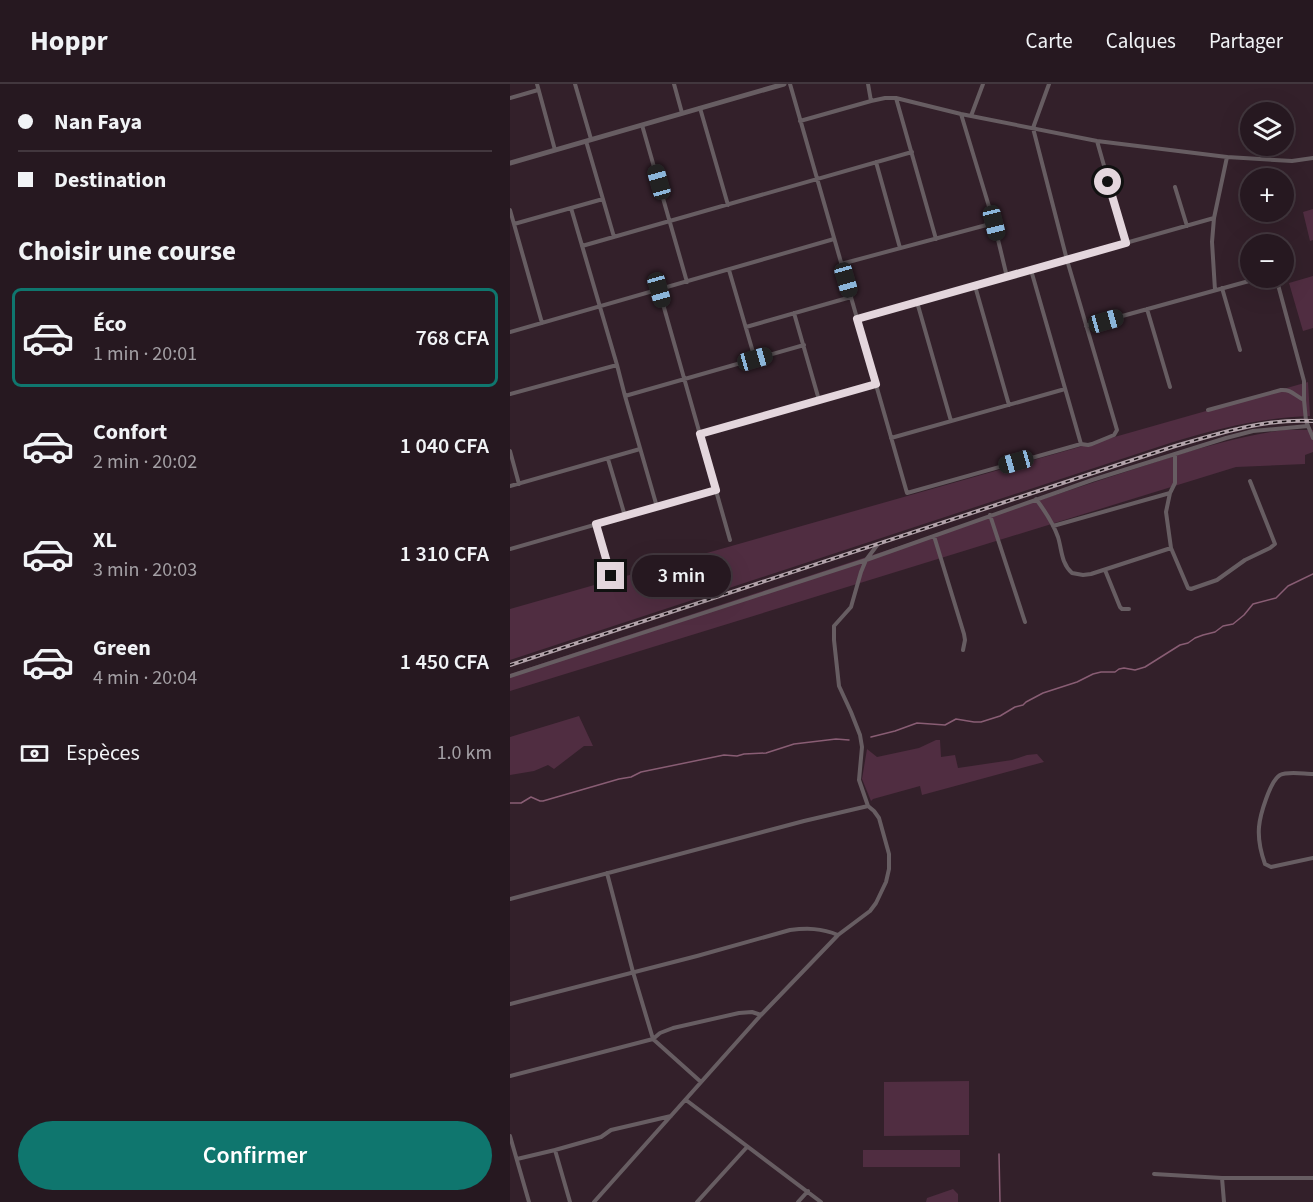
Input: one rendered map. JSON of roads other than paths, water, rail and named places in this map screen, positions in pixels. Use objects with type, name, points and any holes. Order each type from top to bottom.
[{"type":"street","points":[[537,84],[555,150]]},
{"type":"street","points":[[575,84],[614,237]]},
{"type":"street","points":[[674,84],[682,113]]},
{"type":"street","points":[[510,163],[784,84]]},
{"type":"street","points":[[790,84],[907,493],[1081,444],[1088,445],[1114,435],[1117,430],[1067,260],[1032,128],[1049,84]]},
{"type":"street","points":[[868,84],[871,101]]},
{"type":"street","points":[[971,116],[983,84]]},
{"type":"street","points":[[510,98],[538,90]]},
{"type":"street","points":[[801,121],[871,101],[896,98],[961,114],[1097,141],[1227,157],[1292,161],[1313,158]]},
{"type":"street","points":[[896,98],[936,239]]},
{"type":"street","points":[[700,108],[728,205]]},
{"type":"street","points":[[961,114],[994,223],[1007,277]]},
{"type":"street","points":[[642,125],[687,282]]},
{"type":"street","points":[[1097,141],[1126,243]]},
{"type":"street","points":[[582,246],[912,152]]},
{"type":"street","points":[[1215,290],[1212,242],[1214,218],[1227,157]]},
{"type":"street","points":[[876,162],[900,248]]},
{"type":"street","points":[[1175,187],[1187,226]]},
{"type":"street","points":[[514,224],[603,199]]},
{"type":"street","points":[[571,208],[657,507]]},
{"type":"street","points":[[510,210],[542,323]]},
{"type":"street","points":[[857,319],[1214,218]]},
{"type":"street","points":[[841,264],[994,223]]},
{"type":"street","points":[[510,332],[834,240]]},
{"type":"street","points":[[729,270],[755,359]]},
{"type":"street","points":[[1031,270],[1081,444]]},
{"type":"street","points":[[1086,326],[1240,283]]},
{"type":"street","points":[[975,286],[1009,405]]},
{"type":"street","points":[[1222,288],[1240,350]]},
{"type":"street","points":[[1279,288],[1304,381],[1306,421],[1313,438]]},
{"type":"street","points":[[659,290],[730,540]]},
{"type":"street","points":[[746,327],[851,297]]},
{"type":"street","points":[[917,302],[951,421]]},
{"type":"street","points":[[1147,309],[1170,387]]},
{"type":"street","points":[[794,313],[819,400]]},
{"type":"street","points":[[625,396],[804,345]]},
{"type":"street","points":[[510,394],[617,364]]},
{"type":"street","points":[[700,434],[876,384]]},
{"type":"street","points":[[891,438],[1065,389]]},
{"type":"street","points":[[1208,410],[1287,389],[1304,400]]},
{"type":"street","points":[[510,676],[866,560],[1092,480],[1226,438],[1253,431],[1308,426]]},
{"type":"street","points":[[510,486],[640,449]]},
{"type":"street","points":[[510,451],[519,484]]},
{"type":"street","points":[[1175,454],[1175,483],[1170,493],[1166,512],[1171,548],[1188,588],[1217,580],[1245,560],[1275,544],[1250,481]]},
{"type":"street","points":[[608,459],[625,516]]},
{"type":"street","points":[[510,549],[716,490]]},
{"type":"street","points":[[1053,526],[1170,493]]},
{"type":"street","points":[[1036,499],[1049,517],[1058,537],[1064,563],[1072,573],[1083,575],[1105,570],[1171,548]]},
{"type":"street","points":[[990,515],[1025,622]]},
{"type":"street","points":[[596,524],[611,576]]},
{"type":"street","points":[[934,536],[964,634],[963,650]]},
{"type":"street","points":[[594,1202],[761,1016],[838,935],[870,911],[880,895],[889,870],[889,854],[879,818],[868,806],[859,780],[862,747],[860,735],[839,686],[834,640],[834,626],[851,608],[866,560],[878,544]]},
{"type":"street","points":[[1105,570],[1120,607],[1130,609]]},
{"type":"street","points":[[1313,774],[1280,776],[1272,784],[1259,827],[1264,864],[1271,867],[1313,858]]},
{"type":"street","points":[[510,899],[868,806]]},
{"type":"street","points":[[607,873],[653,1039],[700,1082]]},
{"type":"street","points":[[510,1004],[790,930],[816,929],[838,935]]},
{"type":"street","points":[[510,1076],[653,1039],[660,1033],[673,1028],[739,1012],[752,1012],[761,1016]]},
{"type":"street","points":[[686,1100],[821,1202]]},
{"type":"street","points":[[517,1159],[672,1116]]},
{"type":"street","points":[[510,1136],[529,1202]]},
{"type":"street","points":[[698,1202],[747,1147]]},
{"type":"street","points":[[555,1150],[570,1202]]},
{"type":"street","points":[[1154,1174],[1221,1178],[1313,1178]]},
{"type":"street","points":[[1221,1178],[1224,1202]]},
{"type":"street","points":[[798,1202],[808,1191]]},
{"type":"street","points":[[598,1197],[604,1202]]},
{"type":"waterway","points":[[871,737],[917,723],[945,725],[956,719],[981,722],[1000,716],[1043,693],[1093,674],[1115,672],[1124,668],[1135,670],[1145,667],[1180,645],[1215,632],[1223,626],[1233,624],[1253,604],[1276,598],[1288,586],[1313,574]]},
{"type":"waterway","points":[[510,803],[521,803],[531,797],[543,801],[631,777],[641,772],[724,755],[766,753],[794,744],[836,739],[849,740]]},
{"type":"waterway","points":[[999,1154],[1000,1202]]},
{"type":"railway","points":[[510,665],[1172,447],[1259,424],[1313,421]]}]
